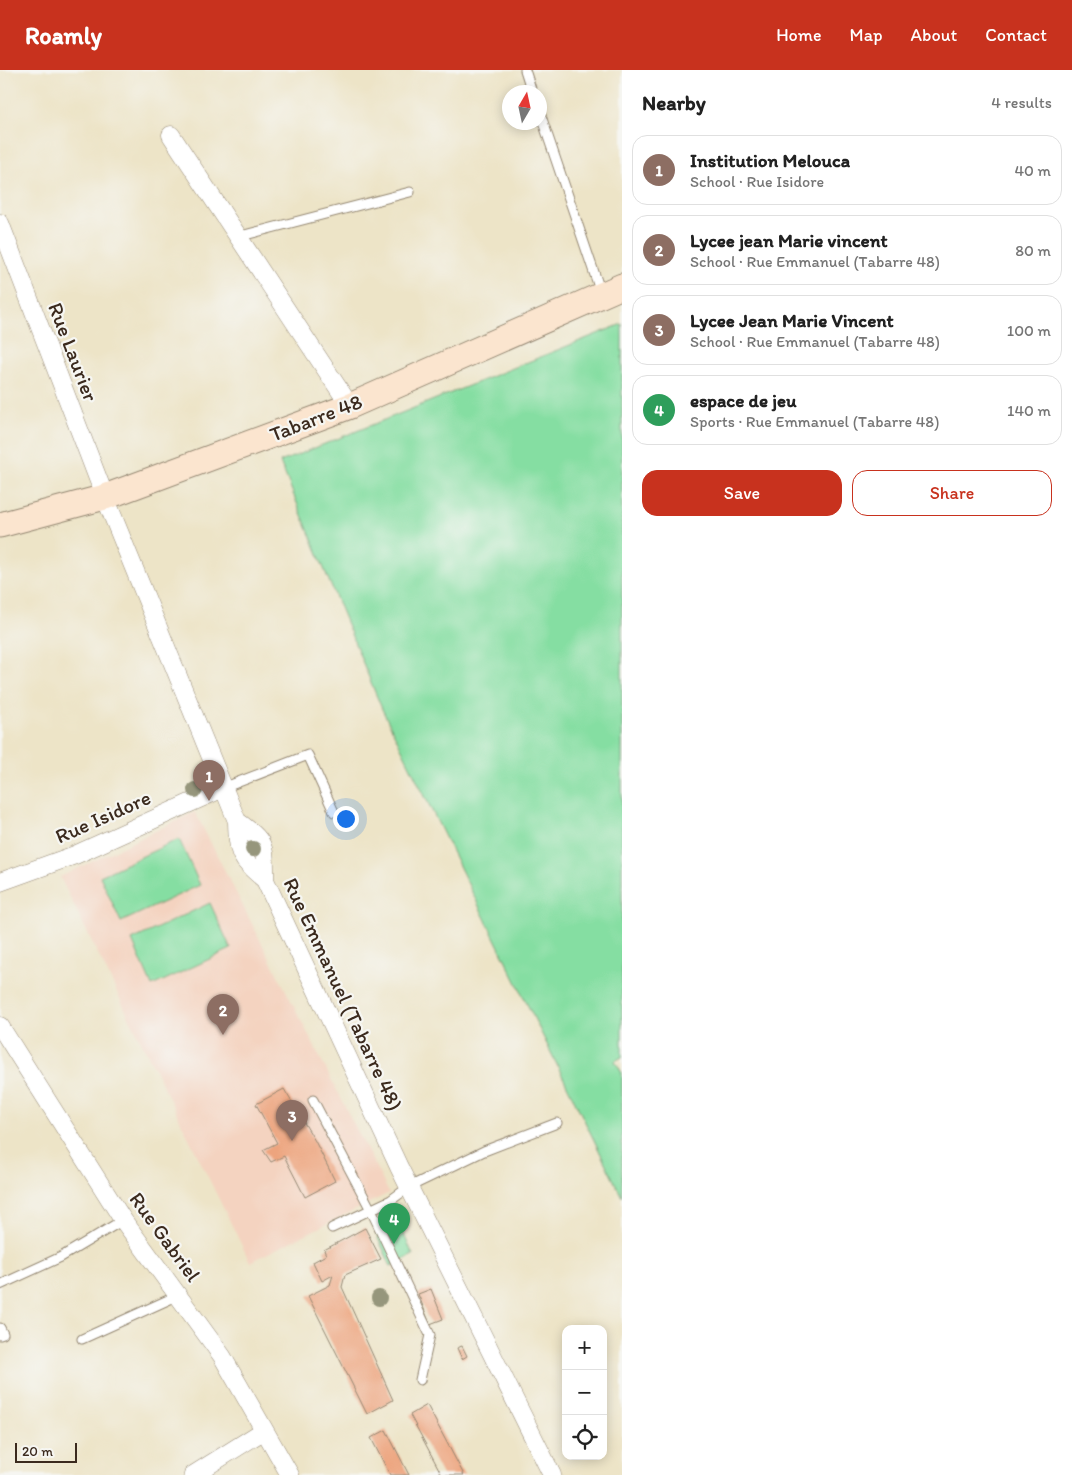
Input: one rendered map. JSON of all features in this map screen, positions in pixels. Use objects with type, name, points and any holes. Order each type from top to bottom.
[{"type":"street","points":[[171,135],[350,406]]},
{"type":"street","name":"Rue Laurier","points":[[0,223],[105,497]]},
{"type":"street","name":"Tabarre 48","points":[[0,525],[105,497],[350,406],[612,290]]},
{"type":"street","name":"Rue Emmanuel (Tabarre 48)","points":[[105,497],[237,821],[238,847],[246,864],[264,880],[409,1187],[552,1475]]},
{"type":"street","name":"Rue Isidore","points":[[0,882],[75,855],[222,788]]},
{"type":"street","name":"Rue Gabriel","points":[[0,1026],[123,1220],[222,1356],[290,1475]]},
{"type":"street","points":[[193,1475],[263,1430]]},
{"type":"lane","points":[[525,70],[530,85]]},
{"type":"lane","points":[[547,130],[612,290]]},
{"type":"lane","points":[[237,236],[410,192]]},
{"type":"lane","points":[[222,788],[308,755],[334,812]]},
{"type":"lane","points":[[313,1100],[371,1210],[430,1334],[420,1380]]},
{"type":"lane","points":[[332,1228],[391,1200],[409,1187],[484,1151],[557,1123]]},
{"type":"lane","points":[[0,1285],[62,1257],[123,1220]]},
{"type":"lane","points":[[82,1340],[179,1295]]},
{"type":"lane","points":[[0,1328],[3,1334],[0,1335]]},
{"type":"shaded area","points":[[195,812],[389,1193],[250,1262],[60,877]]},
{"type":"green space","points":[[622,324],[622,1057],[615,1061],[622,1073],[622,1197],[382,709],[280,462]]},
{"type":"green space","points":[[179,839],[200,885],[121,922],[100,876]]},
{"type":"green space","points":[[210,903],[231,949],[152,986],[132,940]]},
{"type":"green space","points":[[398,1221],[413,1255],[391,1266],[375,1232]]},
{"type":"building","points":[[284,1089],[315,1141],[335,1181],[305,1197],[284,1156],[271,1162],[263,1150],[277,1143],[256,1104]]},
{"type":"building","points":[[365,1228],[381,1259],[345,1275],[342,1287],[393,1400],[367,1414],[308,1296],[330,1285],[333,1275],[322,1281],[313,1262],[326,1255],[324,1250]]},
{"type":"building","points":[[431,1289],[443,1319],[430,1324],[418,1294]]},
{"type":"building","points":[[462,1346],[467,1356],[462,1359],[457,1348]]},
{"type":"building","points":[[427,1405],[464,1475],[442,1475],[410,1415]]},
{"type":"building","points":[[386,1430],[409,1475],[390,1475],[371,1438]]},
{"type":"place","name":"Institution Melouca","points":[[209,801]]},
{"type":"place","name":"Lycee jean Marie vincent","points":[[223,1035]]},
{"type":"place","name":"Lycee Jean Marie Vincent","points":[[292,1141]]},
{"type":"place","name":"espace de jeu","points":[[394,1244]]}]
